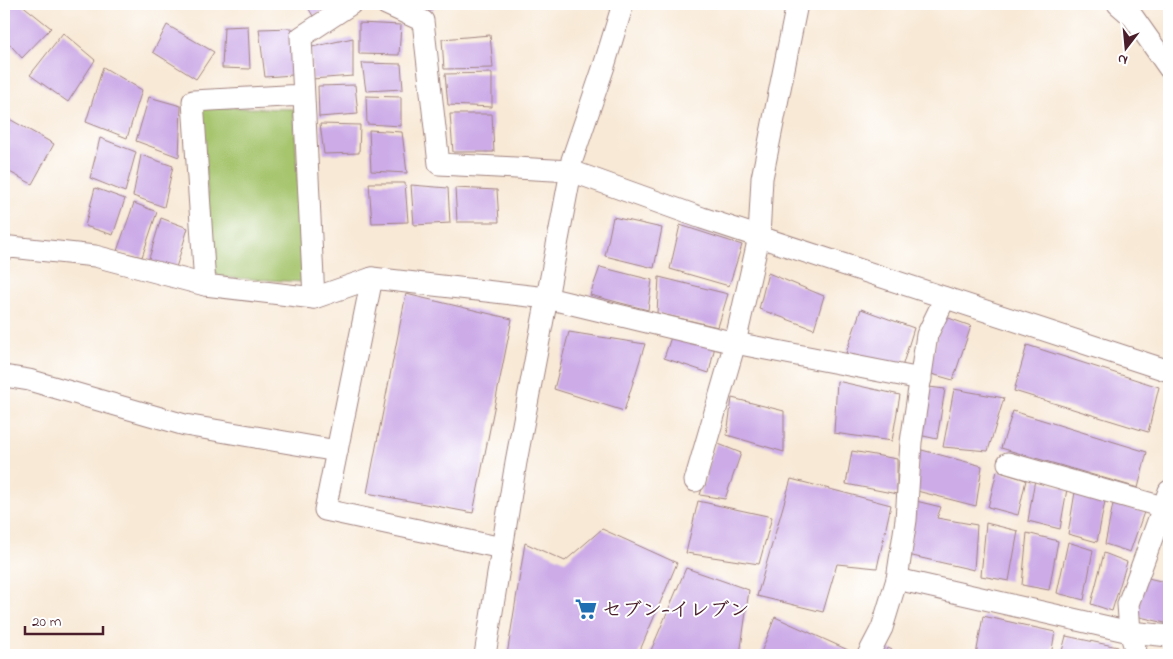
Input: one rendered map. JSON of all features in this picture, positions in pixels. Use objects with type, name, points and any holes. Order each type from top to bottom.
[{"type":"street","points":[[314,298],[300,37],[351,4]]},
{"type":"street","points":[[386,4],[423,21],[439,164],[571,171],[702,218],[1169,372]]},
{"type":"street","points":[[485,655],[516,462],[572,160],[623,4]]},
{"type":"street","points":[[695,481],[735,343],[759,237],[762,178],[797,4]]},
{"type":"street","points":[[1118,4],[1134,17],[1169,68]]},
{"type":"street","points":[[205,285],[193,101],[303,95]]},
{"type":"street","points":[[4,250],[12,247],[95,256],[205,285],[314,298],[372,278],[547,298],[735,343],[921,379]]},
{"type":"street","points":[[372,278],[325,510],[502,548]]},
{"type":"street","points":[[868,655],[882,628],[897,580],[906,520],[911,442],[928,335],[944,298]]},
{"type":"street","points":[[4,376],[29,380],[186,425],[337,451]]},
{"type":"street","points":[[1008,462],[1166,499],[1128,604],[1130,632],[1137,655]]},
{"type":"street","points":[[897,580],[1130,632],[1169,636]]},
{"type":"green space","points":[[200,107],[294,109],[303,282],[215,277]]},
{"type":"building","points":[[11,4],[21,4],[51,28],[22,58],[4,38],[4,11]]},
{"type":"building","points":[[306,4],[334,4],[313,16]]},
{"type":"building","points":[[418,4],[437,4],[431,11]]},
{"type":"building","points":[[359,23],[401,25],[399,55],[359,54]]},
{"type":"building","points":[[167,25],[214,52],[196,79],[153,52]]},
{"type":"building","points":[[248,26],[250,69],[222,68],[224,27]]},
{"type":"building","points":[[292,28],[293,75],[265,77],[259,29]]},
{"type":"building","points":[[63,33],[95,60],[68,102],[30,75]]},
{"type":"building","points":[[490,35],[493,68],[444,69],[442,39]]},
{"type":"building","points":[[353,38],[353,76],[312,79],[312,47]]},
{"type":"building","points":[[362,63],[401,64],[403,89],[366,91]]},
{"type":"building","points":[[103,67],[142,90],[127,138],[86,122]]},
{"type":"building","points":[[492,73],[492,107],[448,105],[445,74]]},
{"type":"building","points":[[355,85],[358,114],[319,117],[318,86]]},
{"type":"building","points":[[366,96],[401,97],[401,126],[367,124]]},
{"type":"building","points":[[149,97],[181,106],[179,157],[136,141]]},
{"type":"building","points":[[450,114],[492,114],[494,152],[453,152]]},
{"type":"building","points":[[4,116],[54,144],[32,184],[4,169]]},
{"type":"building","points":[[320,124],[360,125],[359,153],[324,154]]},
{"type":"building","points":[[369,130],[402,132],[407,173],[371,171]]},
{"type":"building","points":[[100,138],[136,152],[125,192],[90,178]]},
{"type":"building","points":[[141,155],[173,166],[164,207],[133,196]]},
{"type":"building","points":[[369,183],[405,183],[408,222],[372,223]]},
{"type":"building","points":[[411,185],[448,188],[450,223],[414,225]]},
{"type":"building","points":[[95,188],[125,199],[113,235],[85,226]]},
{"type":"building","points":[[455,188],[497,190],[499,222],[457,222]]},
{"type":"building","points":[[134,203],[157,212],[142,257],[117,251]]},
{"type":"building","points":[[613,217],[662,228],[654,268],[605,256]]},
{"type":"building","points":[[161,218],[188,228],[175,271],[148,262]]},
{"type":"building","points":[[680,225],[742,245],[729,286],[670,269]]},
{"type":"building","points":[[600,267],[652,280],[648,310],[590,295]]},
{"type":"building","points":[[768,273],[824,296],[814,329],[759,309]]},
{"type":"building","points":[[659,277],[728,294],[718,327],[657,313]]},
{"type":"building","points":[[406,294],[512,319],[473,513],[367,493]]},
{"type":"building","points":[[861,309],[914,328],[902,367],[846,353]]},
{"type":"building","points":[[943,316],[971,326],[953,380],[928,373]]},
{"type":"building","points":[[569,332],[645,344],[624,411],[554,389]]},
{"type":"building","points":[[671,337],[715,346],[709,373],[664,358]]},
{"type":"building","points":[[1027,345],[1159,387],[1148,432],[1014,391]]},
{"type":"building","points":[[837,381],[900,395],[892,441],[834,433]]},
{"type":"building","points":[[929,387],[945,389],[937,439],[919,435]]},
{"type":"building","points":[[954,389],[1004,398],[988,451],[943,447]]},
{"type":"building","points":[[732,398],[784,411],[784,452],[727,435]]},
{"type":"building","points":[[1013,411],[1147,452],[1138,488],[1001,448]]},
{"type":"building","points":[[716,443],[741,453],[725,499],[700,495]]},
{"type":"building","points":[[918,449],[982,466],[976,506],[917,491]]},
{"type":"building","points":[[852,451],[897,459],[897,494],[846,484]]},
{"type":"building","points":[[997,471],[1026,480],[1018,515],[988,507]]},
{"type":"building","points":[[791,479],[891,505],[877,568],[837,564],[823,612],[757,596]]},
{"type":"building","points":[[1035,479],[1067,489],[1060,529],[1028,521]]},
{"type":"building","points":[[1075,492],[1105,501],[1097,542],[1068,534]]},
{"type":"building","points":[[698,501],[772,517],[759,564],[686,553]]},
{"type":"building","points":[[916,501],[941,507],[937,518],[977,525],[974,570],[908,555]]},
{"type":"building","points":[[1113,504],[1144,512],[1130,552],[1105,544]]},
{"type":"building","points":[[1169,518],[1169,538],[1162,535]]},
{"type":"building","points":[[986,523],[1018,531],[1009,581],[981,576]]},
{"type":"building","name":"セブン-イレブン","points":[[602,529],[677,563],[638,655],[507,655],[525,543],[565,561]]},
{"type":"building","points":[[1027,533],[1058,541],[1049,590],[1022,585]]},
{"type":"building","points":[[1068,542],[1093,550],[1084,600],[1057,593]]},
{"type":"building","points":[[1104,553],[1127,562],[1112,611],[1091,604]]},
{"type":"building","points":[[686,568],[749,590],[740,655],[649,655]]},
{"type":"building","points":[[1144,577],[1169,583],[1169,624],[1136,616]]},
{"type":"building","points":[[983,616],[1055,632],[1051,655],[976,655]]},
{"type":"building","points":[[775,617],[848,650],[846,655],[760,655]]},
{"type":"building","points":[[1066,636],[1118,647],[1118,655],[1061,655]]},
{"type":"building","points":[[888,648],[903,655],[883,655]]},
{"type":"place","name":"セブン-イレブン","points":[[586,609]]}]
